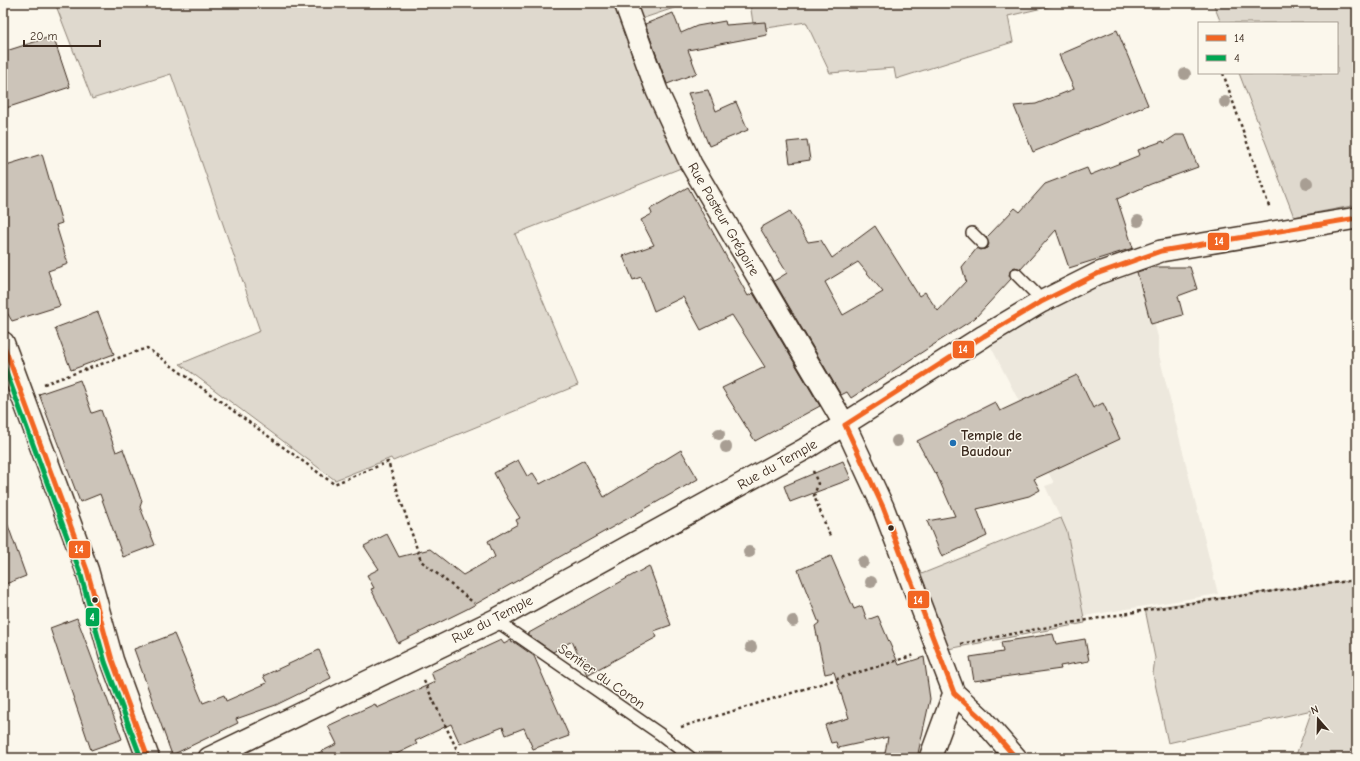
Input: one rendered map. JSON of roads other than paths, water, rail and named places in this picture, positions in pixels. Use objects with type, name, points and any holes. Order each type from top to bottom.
[{"type":"main road","points":[[3,343],[20,393],[87,570],[112,660],[148,758]]},
{"type":"street","name":"Rue Pasteur Grégoire","points":[[625,3],[657,91],[691,164],[845,425],[883,507],[954,693]]},
{"type":"street","name":"Rue du Temple","points":[[209,758],[495,620],[805,449],[984,336],[1041,302],[1099,273],[1139,258],[1185,247],[1357,218]]},
{"type":"street","points":[[930,758],[954,693],[982,719],[1016,758]]},
{"type":"lane","points":[[972,233],[982,243]]},
{"type":"lane","points":[[1016,274],[1035,293],[1041,302]]},
{"type":"lane","name":"Sentier du Coron","points":[[495,620],[660,734],[691,758]]},
{"type":"place","name":"Temple de Baudour","points":[[953,443]]}]
